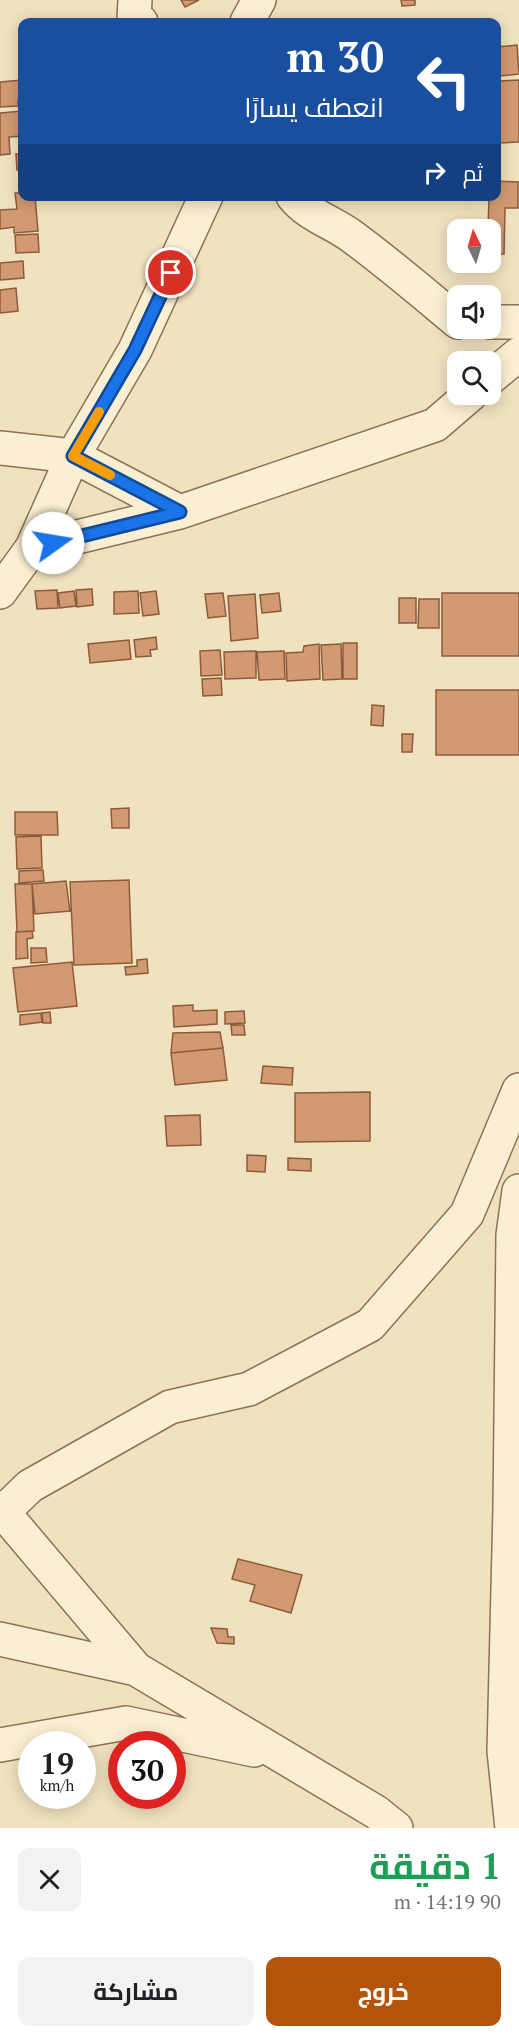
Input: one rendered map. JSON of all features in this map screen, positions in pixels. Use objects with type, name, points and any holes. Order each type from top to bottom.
[{"type":"street","points":[[134,18],[135,0]]},
{"type":"street","points":[[249,18],[259,0]]},
{"type":"street","points":[[0,592],[32,548],[73,456],[135,350],[204,201]]},
{"type":"street","points":[[297,201],[302,208],[345,232],[390,264],[447,313]]},
{"type":"street","points":[[501,322],[519,322]]},
{"type":"street","points":[[501,369],[519,354]]},
{"type":"street","points":[[32,548],[180,512],[435,425],[458,405]]},
{"type":"street","points":[[0,448],[73,456],[180,512]]},
{"type":"street","points":[[136,1669],[1,1512],[30,1486],[170,1407],[249,1389],[370,1325],[468,1214],[519,1090]]},
{"type":"street","points":[[512,1828],[504,1751],[514,1507],[513,1235],[519,1191]]},
{"type":"street","points":[[0,1639],[136,1669],[376,1812],[396,1828]]},
{"type":"street","points":[[0,1745],[126,1723],[281,1755]]},
{"type":"building","points":[[181,0],[199,0],[185,7]]},
{"type":"building","points":[[401,0],[415,0],[415,5],[402,6]]},
{"type":"building","points":[[517,45],[519,74],[501,76],[501,47]]},
{"type":"building","points":[[18,80],[18,106],[0,107],[0,82]]},
{"type":"building","points":[[519,80],[519,142],[501,143],[501,81]]},
{"type":"building","points":[[18,111],[18,136],[9,137],[10,154],[0,155],[0,113]]},
{"type":"building","points":[[16,154],[18,154],[18,170]]},
{"type":"building","points":[[501,181],[518,182],[518,208],[505,208],[504,254],[501,254],[501,219],[488,219],[489,201],[501,201]]},
{"type":"building","points":[[15,193],[18,193],[18,201],[35,201],[38,231],[14,233],[14,227],[0,229],[0,210],[17,209]]},
{"type":"building","points":[[38,234],[39,252],[16,253],[15,235]]},
{"type":"building","points":[[23,261],[24,278],[0,280],[0,263]]},
{"type":"building","points":[[16,288],[18,311],[0,313],[0,290]]},
{"type":"building","points":[[92,589],[93,605],[77,607],[76,590]]},
{"type":"building","points":[[57,590],[58,608],[37,609],[35,591]]},
{"type":"building","points":[[74,591],[76,606],[60,608],[58,593]]},
{"type":"building","points":[[138,591],[139,613],[114,614],[114,592]]},
{"type":"building","points":[[156,591],[159,614],[143,616],[140,593]]},
{"type":"building","points":[[223,593],[226,616],[208,618],[205,594]]},
{"type":"building","points":[[279,593],[281,611],[262,613],[260,595]]},
{"type":"building","points":[[442,593],[519,593],[519,656],[442,656]]},
{"type":"building","points":[[255,594],[258,638],[231,641],[228,596]]},
{"type":"building","points":[[399,598],[416,598],[416,623],[399,623]]},
{"type":"building","points":[[419,599],[439,599],[439,628],[418,628]]},
{"type":"building","points":[[156,637],[157,649],[150,650],[151,656],[136,657],[134,640]]},
{"type":"building","points":[[129,640],[131,659],[90,663],[88,644]]},
{"type":"building","points":[[343,643],[357,643],[357,679],[343,679]]},
{"type":"building","points":[[319,644],[320,679],[287,681],[286,653],[303,652],[304,646]]},
{"type":"building","points":[[341,644],[342,679],[323,680],[321,645]]},
{"type":"building","points":[[220,650],[222,675],[201,676],[200,651]]},
{"type":"building","points":[[256,651],[256,678],[225,679],[224,652]]},
{"type":"building","points":[[284,651],[285,679],[259,680],[257,652]]},
{"type":"building","points":[[221,678],[222,695],[203,696],[202,679]]},
{"type":"building","points":[[436,690],[519,690],[519,755],[436,755]]},
{"type":"building","points":[[372,705],[384,706],[383,726],[371,725]]},
{"type":"building","points":[[402,734],[413,734],[412,752],[402,752]]},
{"type":"building","points":[[129,808],[129,828],[112,828],[111,809]]},
{"type":"building","points":[[15,812],[57,812],[58,835],[15,835]]},
{"type":"building","points":[[41,836],[42,868],[17,869],[16,837]]},
{"type":"building","points":[[43,870],[44,881],[19,883],[19,871]]},
{"type":"building","points":[[129,880],[132,963],[74,965],[70,882]]},
{"type":"building","points":[[66,881],[70,911],[35,914],[32,884]]},
{"type":"building","points":[[15,884],[32,884],[34,931],[17,932]]},
{"type":"building","points":[[32,931],[33,938],[27,939],[28,958],[16,959],[16,932]]},
{"type":"building","points":[[31,948],[46,948],[47,962],[31,963]]},
{"type":"building","points":[[147,959],[148,973],[126,975],[125,967],[137,966],[137,960]]},
{"type":"building","points":[[72,962],[77,1006],[18,1012],[13,968]]},
{"type":"building","points":[[193,1005],[193,1011],[217,1010],[217,1024],[174,1027],[173,1006]]},
{"type":"building","points":[[244,1011],[245,1023],[225,1024],[225,1012]]},
{"type":"building","points":[[50,1012],[51,1023],[43,1023],[42,1013]]},
{"type":"building","points":[[41,1013],[42,1022],[20,1025],[20,1015]]},
{"type":"building","points":[[231,1025],[244,1025],[245,1035],[232,1035]]},
{"type":"building","points":[[220,1032],[223,1048],[171,1053],[173,1033]]},
{"type":"building","points":[[223,1048],[227,1080],[175,1085],[171,1053]]},
{"type":"building","points":[[263,1066],[293,1068],[292,1085],[261,1083]]},
{"type":"building","points":[[370,1092],[370,1141],[295,1142],[295,1093]]},
{"type":"building","points":[[200,1115],[201,1145],[167,1146],[165,1116]]},
{"type":"building","points":[[247,1155],[266,1156],[265,1172],[247,1171]]},
{"type":"building","points":[[288,1158],[311,1159],[311,1171],[288,1170]]},
{"type":"building","points":[[238,1559],[302,1575],[291,1613],[250,1601],[255,1585],[232,1579]]},
{"type":"building","points":[[211,1628],[227,1629],[228,1637],[234,1637],[234,1644],[217,1643]]},
{"type":"slow traffic","points":[[99,412],[73,456],[110,475]]},
{"type":"route","points":[[53,543],[180,512],[73,456],[135,350],[171,273]]}]
